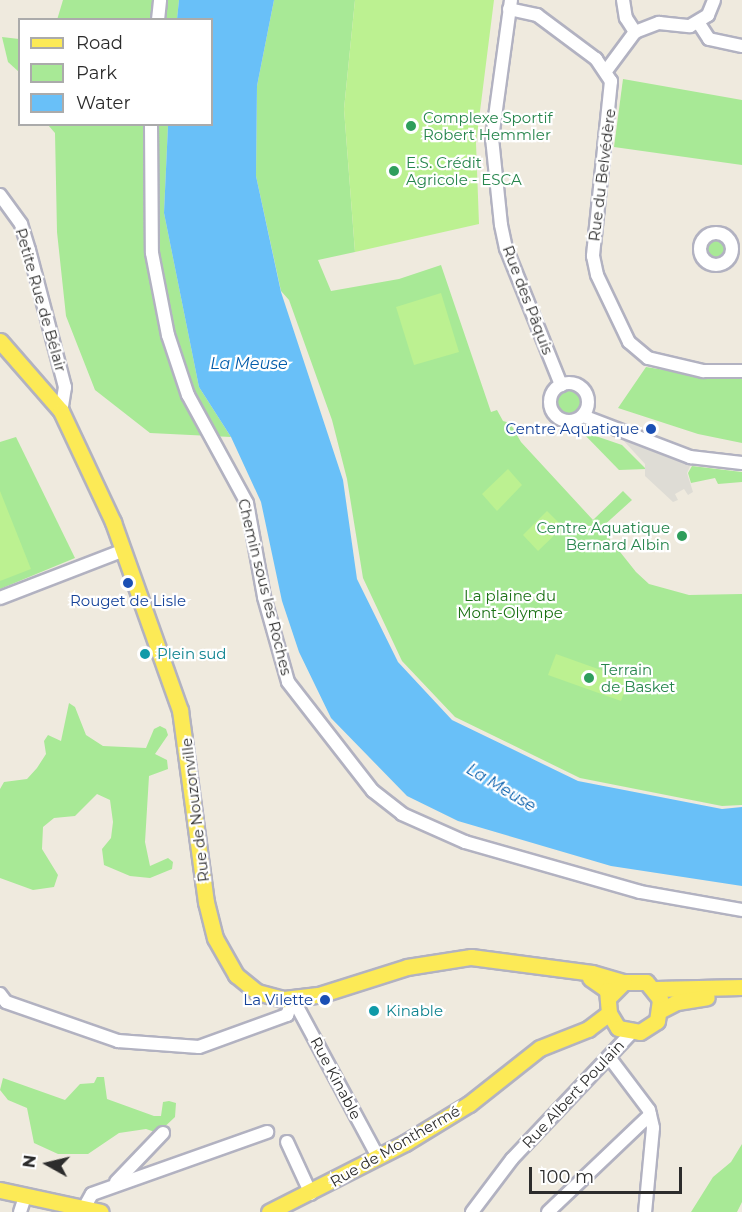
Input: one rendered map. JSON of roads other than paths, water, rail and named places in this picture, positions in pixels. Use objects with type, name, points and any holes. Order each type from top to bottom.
[{"type":"main road","name":"Rue de Nouzonville","points":[[0,341],[61,411],[88,465],[122,551],[184,726],[206,902],[215,938],[228,963],[249,987],[264,995],[293,999],[453,959],[490,959],[565,970],[624,982],[640,980],[655,989],[742,987]]},
{"type":"main road","name":"Rue de Nouzonville","points":[[565,970],[601,983],[610,996]]},
{"type":"main road","points":[[624,982],[610,996],[609,1013],[625,1030],[650,1028],[661,1010],[698,998],[742,996]]},
{"type":"main road","points":[[655,989],[661,1010]]},
{"type":"main road","name":"Rue de Monthermé","points":[[269,1212],[311,1194],[469,1104],[540,1048],[600,1023],[609,1013]]},
{"type":"main road","name":"Rue de Monthermé","points":[[577,1034],[625,1030]]},
{"type":"main road","points":[[0,1190],[100,1212]]},
{"type":"street","points":[[158,18],[160,0]]},
{"type":"street","points":[[623,0],[626,18],[636,32]]},
{"type":"street","points":[[510,5],[537,15],[606,71],[636,32],[659,23],[690,26],[708,15],[714,0]]},
{"type":"street","name":"Rue des Pâquis","points":[[510,5],[492,138],[501,225],[506,248],[561,385]]},
{"type":"street","points":[[698,22],[708,39],[742,46]]},
{"type":"street","name":"Rue du Belvédère","points":[[606,71],[612,94],[594,232],[597,275],[638,352],[703,371],[742,370]]},
{"type":"street","name":"Chemin sous les Roches","points":[[152,126],[152,253],[168,335],[188,395],[247,503],[264,597],[288,682],[373,791],[402,814],[465,842],[618,886],[742,910]]},
{"type":"street","name":"Petite Rue de Bélair","points":[[0,195],[21,224],[29,250],[65,387],[61,411]]},
{"type":"street","points":[[584,416],[589,404],[585,391],[574,383],[561,385],[551,397],[553,413],[568,422],[584,416],[690,457],[742,463]]},
{"type":"street","points":[[0,598],[122,551]]},
{"type":"street","points":[[0,994],[6,1002],[118,1041],[199,1047],[287,1015],[293,999]]},
{"type":"street","name":"Rue Kinable","points":[[293,999],[378,1157]]},
{"type":"street","name":"Rue Albert Poulain","points":[[472,1212],[512,1159],[609,1057],[625,1030]]},
{"type":"street","points":[[609,1057],[650,1115],[653,1128],[645,1212]]},
{"type":"street","points":[[548,1212],[650,1115]]},
{"type":"street","points":[[110,1187],[163,1132]]},
{"type":"street","points":[[84,1210],[92,1194],[267,1132]]},
{"type":"street","points":[[287,1142],[311,1194]]},
{"type":"street","points":[[20,1212],[25,1197]]},
{"type":"water","name":"La Meuse","points":[[179,0],[274,0],[257,86],[256,176],[281,292],[343,480],[357,579],[398,662],[452,720],[578,781],[722,809],[742,807],[742,886],[611,866],[458,821],[407,796],[331,718],[299,652],[282,601],[261,502],[231,437],[199,387],[164,213],[168,126],[213,126],[213,18],[177,18]]},
{"type":"place","name":"Complexe Sportif Robert Hemmler","points":[[411,126]]},
{"type":"place","name":"E.S. Crédit Agricole - ESCA","points":[[394,171]]},
{"type":"place","name":"Centre Aquatique","points":[[651,429]]},
{"type":"place","name":"Centre Aquatique Bernard Albin","points":[[682,536]]},
{"type":"place","name":"Rouget de Lisle","points":[[128,583]]},
{"type":"place","name":"Plein sud","points":[[145,654]]},
{"type":"place","name":"Terrain de Basket","points":[[589,678]]},
{"type":"place","name":"La Vilette","points":[[325,1000]]},
{"type":"place","name":"Kinable","points":[[374,1011]]},
{"type":"park label","name":"La plaine du Mont-Olympe","points":[[510,604]]}]
